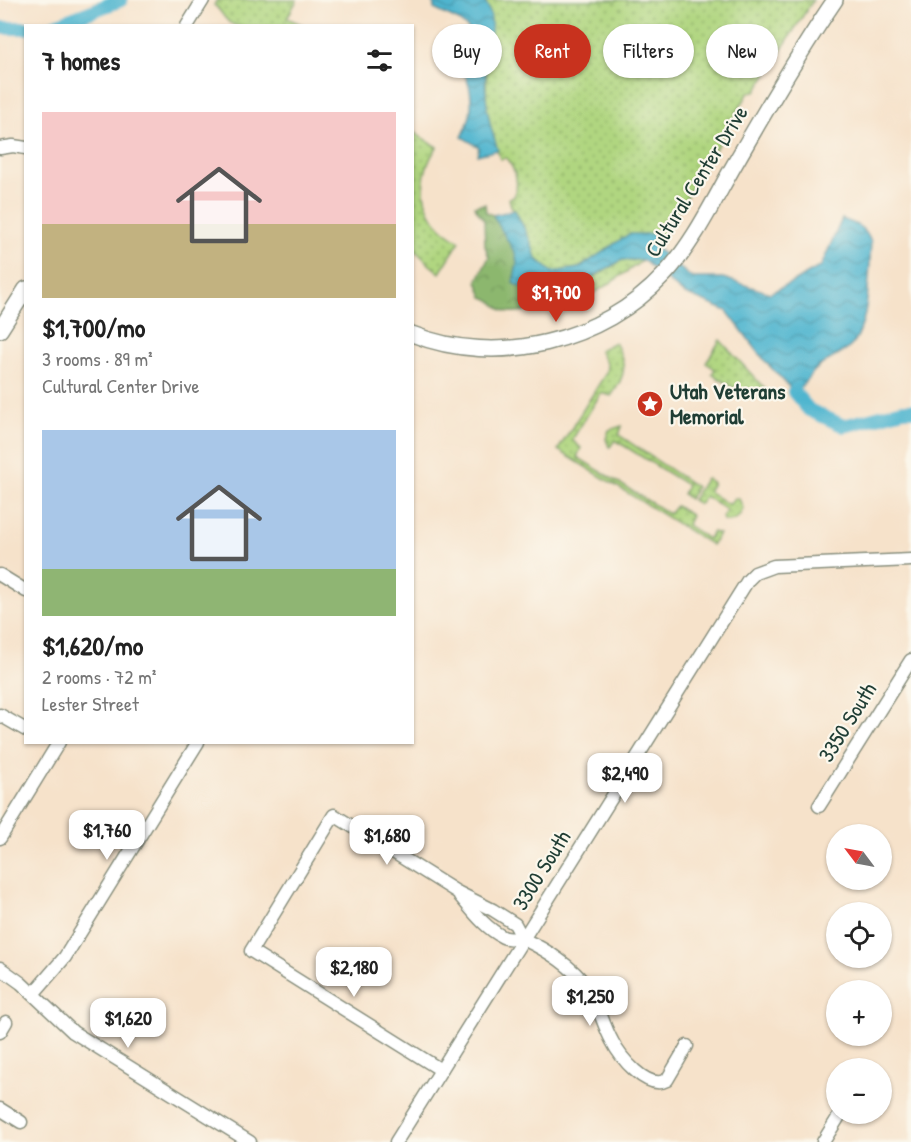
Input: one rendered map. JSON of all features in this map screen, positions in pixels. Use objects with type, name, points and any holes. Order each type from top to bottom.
[{"type":"street","points":[[188,24],[203,0]]},
{"type":"street","name":"Cultural Center Drive","points":[[414,335],[440,343],[483,349],[547,343],[589,329],[634,302],[663,276],[699,226],[782,82],[835,0]]},
{"type":"street","points":[[0,148],[12,146],[24,148]]},
{"type":"street","points":[[0,330],[24,292]]},
{"type":"street","name":"3300 South","points":[[396,1142],[748,580],[755,573],[774,566],[911,560]]},
{"type":"street","points":[[0,575],[24,590]]},
{"type":"street","name":"3350 South","points":[[819,806],[911,660]]},
{"type":"street","points":[[0,715],[24,729]]},
{"type":"street","points":[[33,993],[65,957],[197,744]]},
{"type":"street","points":[[0,838],[53,745]]},
{"type":"street","points":[[441,1070],[251,951],[334,815],[457,892],[515,924],[523,939]]},
{"type":"street","points":[[457,892],[485,926],[505,938],[523,939],[562,963],[580,978],[595,998],[612,1042],[630,1066],[645,1078],[658,1083],[667,1080],[687,1046]]},
{"type":"street","points":[[0,968],[33,993],[61,1022],[79,1035],[250,1142]]},
{"type":"street","points":[[0,1109],[21,1122]]},
{"type":"street","points":[[823,1142],[834,1124]]},
{"type":"green space","points":[[217,0],[297,0],[287,18],[301,24],[232,24],[214,5]]},
{"type":"green space","points":[[484,0],[813,0],[778,55],[778,24],[706,24],[706,78],[764,78],[756,92],[749,92],[656,248],[629,234],[579,268],[552,272],[536,258],[530,240],[511,206],[509,198],[514,197],[516,192],[516,176],[506,158],[500,159],[488,121],[486,78],[502,78],[502,24],[485,24]]},
{"type":"green space","points":[[414,133],[437,147],[425,174],[425,200],[430,212],[447,233],[460,241],[440,273],[414,249]]},
{"type":"green space","points":[[485,204],[486,212],[493,215],[516,255],[517,264],[513,283],[527,290],[529,303],[536,310],[509,312],[483,297],[477,281],[489,257],[485,246],[484,220],[474,206]]},
{"type":"green space","points":[[622,260],[643,260],[593,294],[579,300],[551,309],[536,310],[529,303],[527,290],[542,293],[590,280]]},
{"type":"green space","points":[[720,340],[766,390],[761,397],[753,392],[749,398],[712,374],[715,369],[706,363]]},
{"type":"green space","points":[[615,342],[622,357],[624,369],[620,382],[611,396],[601,393],[572,440],[581,448],[577,457],[669,514],[676,506],[691,515],[687,525],[708,539],[713,532],[719,534],[712,545],[558,450],[606,373],[607,365],[599,350]]},
{"type":"green space","points":[[622,426],[619,435],[696,487],[689,499],[683,494],[687,485],[615,440],[609,447],[606,439],[609,430]]},
{"type":"green space","points":[[706,478],[713,483],[708,491],[729,505],[735,498],[739,499],[743,508],[736,519],[723,520],[722,517],[727,510],[705,496],[699,504],[692,500]]},
{"type":"water","points":[[433,0],[484,0],[488,7],[491,24],[463,24],[434,9]]},
{"type":"water","points":[[466,78],[486,78],[489,117],[498,150],[477,155],[479,147],[462,137],[470,115]]},
{"type":"water","points":[[515,210],[536,258],[552,272],[579,268],[629,234],[654,234],[656,248],[692,278],[723,278],[770,293],[821,266],[842,219],[860,227],[871,242],[867,297],[862,325],[851,346],[816,369],[794,392],[765,361],[727,311],[683,293],[643,260],[622,260],[568,291],[542,293],[527,290],[513,283],[517,264],[516,255],[493,215]]},
{"type":"waterway","points":[[58,24],[121,0]]},
{"type":"waterway","points":[[0,28],[24,28]]},
{"type":"waterway","points":[[794,392],[809,410],[844,426],[903,410],[911,410]]},
{"type":"place","name":"Utah Veterans Memorial","points":[[650,404]]}]
